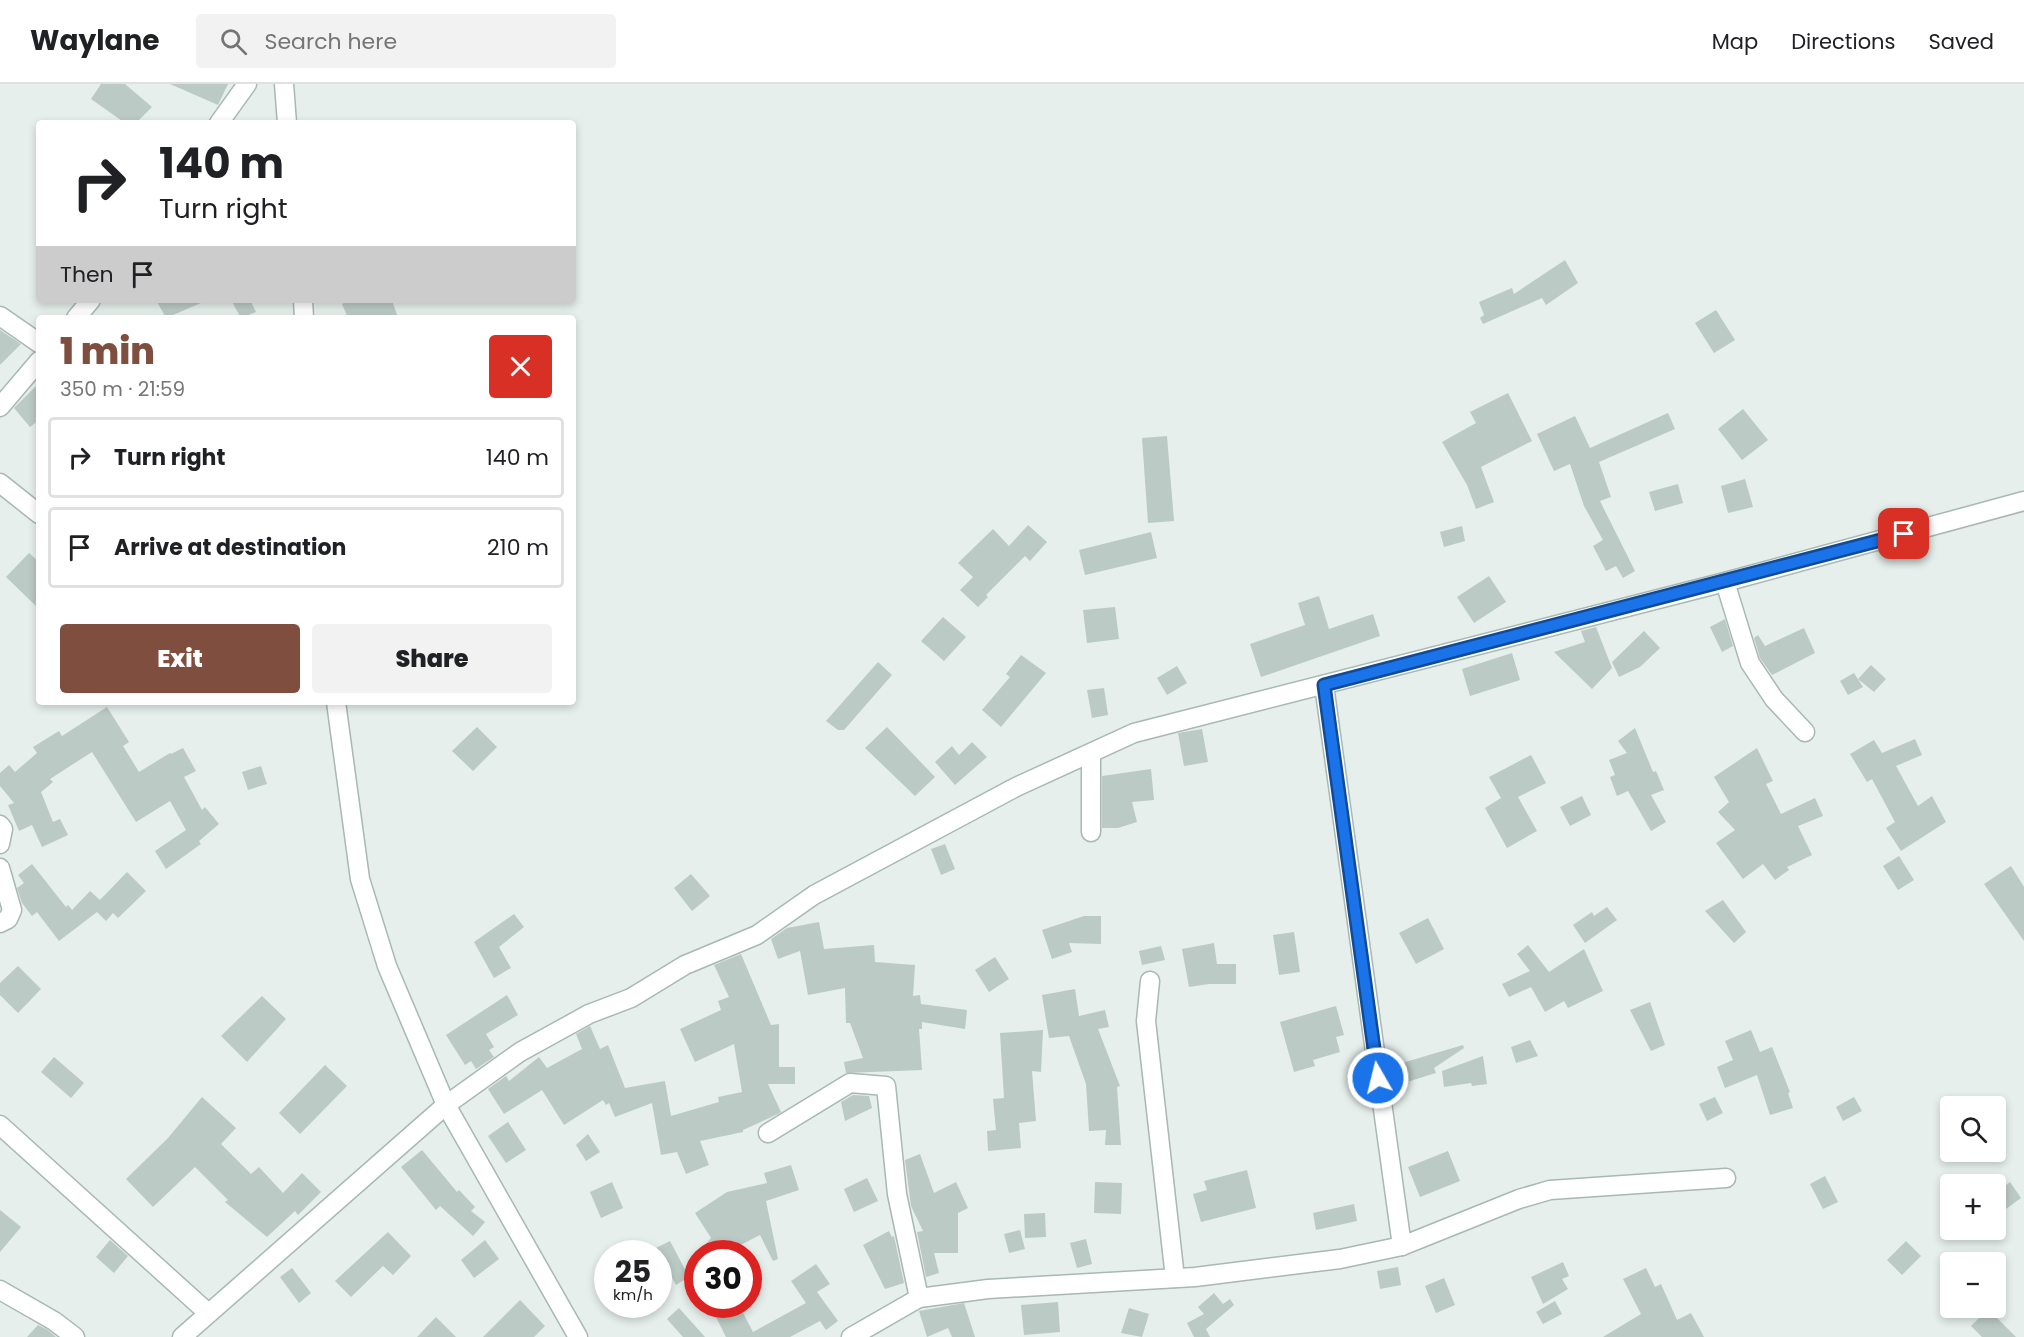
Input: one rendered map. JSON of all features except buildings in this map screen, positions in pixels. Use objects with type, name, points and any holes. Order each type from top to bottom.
[{"type":"street","points":[[221,120],[247,84]]},
{"type":"street","points":[[284,84],[287,120]]},
{"type":"street","points":[[78,315],[88,303]]},
{"type":"street","points":[[0,316],[36,341]]},
{"type":"street","points":[[0,407],[36,365]]},
{"type":"street","points":[[0,483],[36,512]]},
{"type":"street","points":[[182,1337],[207,1312],[446,1105],[530,1046],[589,1014],[632,998],[685,965],[757,935],[814,895],[1016,787],[1134,733],[1725,582],[2024,501]]},
{"type":"street","points":[[1725,582],[1750,663],[1773,699],[1805,732]]},
{"type":"street","points":[[1324,685],[1402,1246]]},
{"type":"street","points":[[336,705],[360,879],[387,966],[446,1105],[578,1337]]},
{"type":"street","points":[[1091,754],[1091,832]]},
{"type":"street","points":[[0,825],[3,829],[0,844]]},
{"type":"street","points":[[0,868],[12,910],[8,919],[0,923]]},
{"type":"street","points":[[1150,981],[1146,1021],[1175,1278]]},
{"type":"street","points":[[768,1133],[850,1083],[886,1086],[897,1194],[919,1298]]},
{"type":"street","points":[[0,1125],[207,1312]]},
{"type":"street","points":[[851,1337],[919,1298],[988,1289],[1175,1278],[1340,1259],[1402,1246],[1519,1199],[1550,1190],[1726,1178]]},
{"type":"street","points":[[0,1290],[54,1321],[75,1337]]},
{"type":"route","points":[[1378,1078],[1324,685],[1904,534]]}]
